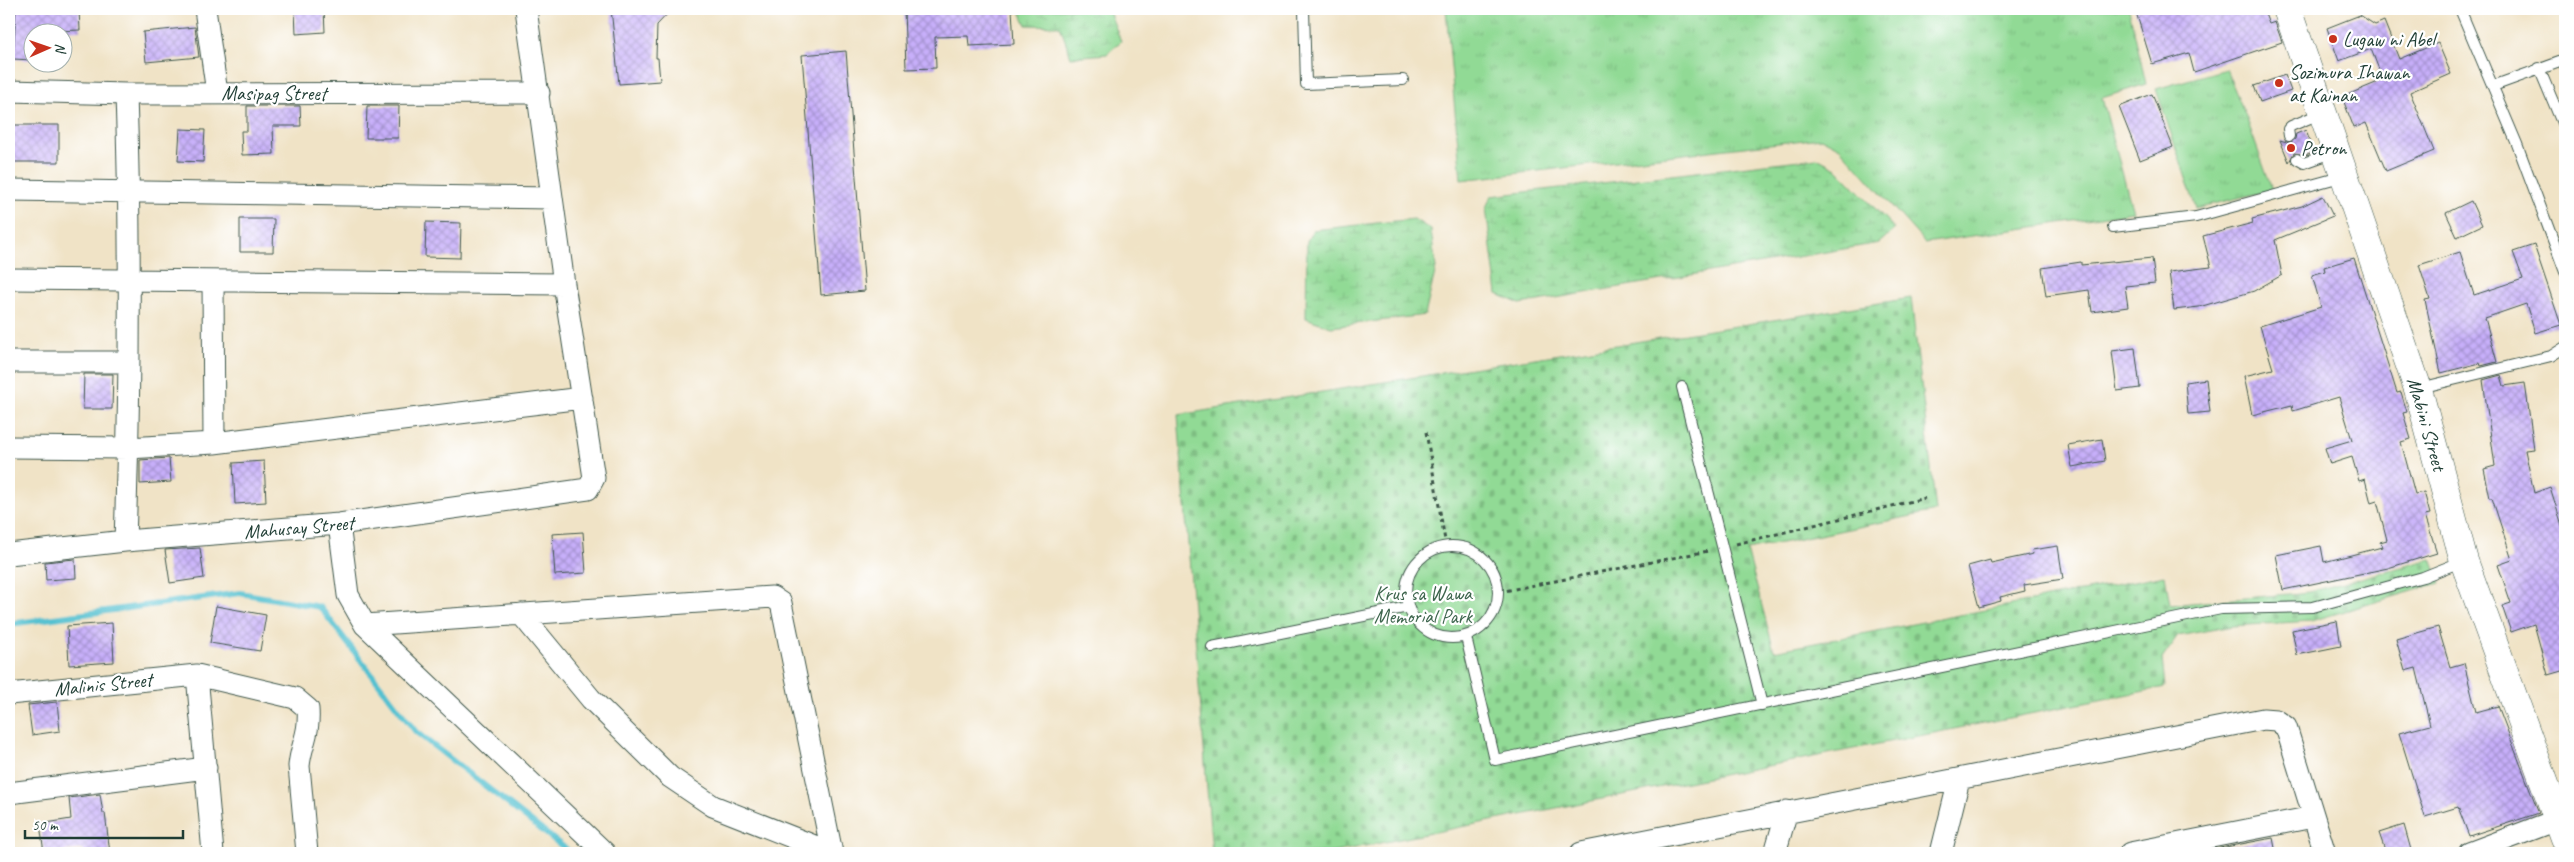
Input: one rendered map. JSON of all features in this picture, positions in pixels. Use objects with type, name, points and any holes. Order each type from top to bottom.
[{"type":"main road","name":"Mabini Street","points":[[2287,9],[2418,389],[2464,560],[2561,830]]},
{"type":"street","points":[[205,9],[217,93]]},
{"type":"street","points":[[9,447],[128,448],[214,443],[582,398],[551,198],[526,9]]},
{"type":"street","name":"Masipag Street","points":[[9,91],[126,94],[538,93]]},
{"type":"street","points":[[125,541],[128,448],[130,192],[126,94]]},
{"type":"street","points":[[9,190],[551,198]]},
{"type":"street","points":[[9,279],[564,284]]},
{"type":"street","points":[[213,281],[214,443]]},
{"type":"street","points":[[9,362],[128,362]]},
{"type":"street","name":"Mahusay Street","points":[[9,554],[125,541],[339,524],[588,489],[593,484],[594,478],[582,398]]},
{"type":"street","points":[[339,524],[348,594],[365,625],[605,853]]},
{"type":"street","points":[[365,625],[777,598],[780,603],[832,853]]},
{"type":"street","points":[[521,614],[591,699],[670,777],[714,806],[832,853]]},
{"type":"street","points":[[197,675],[213,853]]},
{"type":"street","name":"Malinis Street","points":[[9,694],[197,675],[295,698],[308,709],[310,728],[300,756],[299,766],[307,853]]},
{"type":"street","points":[[1581,853],[2263,719],[2276,720],[2286,726],[2325,853]]},
{"type":"street","points":[[9,793],[206,768]]},
{"type":"street","points":[[1940,853],[1959,780]]},
{"type":"street","points":[[1775,853],[1787,811]]},
{"type":"street","points":[[2130,853],[2313,817]]},
{"type":"street","points":[[2469,853],[2561,830]]},
{"type":"lane","points":[[1304,9],[1306,84],[1403,80]]},
{"type":"lane","points":[[2460,9],[2561,245],[2565,272]]},
{"type":"lane","points":[[2493,86],[2565,60]]},
{"type":"lane","points":[[2539,68],[2565,130]]},
{"type":"lane","points":[[2289,136],[2288,129],[2291,126],[2323,113]]},
{"type":"lane","points":[[2298,159],[2304,163],[2341,163]]},
{"type":"lane","points":[[2113,226],[2196,217],[2341,163]]},
{"type":"lane","points":[[2418,389],[2551,356],[2565,347]]},
{"type":"lane","points":[[1682,387],[1762,705]]},
{"type":"lane","points":[[1446,546],[1467,548],[1480,554],[1490,565],[1497,578],[1499,592],[1497,607],[1490,620],[1480,630],[1466,637],[1452,639],[1438,637],[1425,630],[1414,620],[1408,607],[1407,585],[1414,564],[1425,554],[1438,547],[1446,546]]},
{"type":"lane","points":[[1466,637],[1495,760],[2221,609],[2313,607],[2423,577],[2464,560]]},
{"type":"lane","points":[[1212,647],[1408,607]]},
{"type":"path","points":[[1426,432],[1446,546]]},
{"type":"green space","points":[[1019,9],[1108,9],[1121,41],[1107,54],[1071,57],[1060,26],[1026,25]]},
{"type":"green space","points":[[1446,9],[2129,9],[2146,84],[2102,98],[2133,212],[1925,243],[1840,148],[1821,138],[1461,180]]},
{"type":"green space","points":[[2226,69],[2245,114],[2272,190],[2196,208],[2156,89]]},
{"type":"green space","points":[[1817,158],[1836,168],[1895,229],[1879,243],[1520,304],[1497,294],[1486,208],[1491,196]]},
{"type":"green space","points":[[1414,219],[1431,230],[1436,268],[1425,315],[1331,327],[1306,318],[1307,241],[1313,230]]},
{"type":"green space","name":"Krus sa Wawa Memorial Park","points":[[1911,298],[1936,511],[1747,550],[1774,651],[2165,575],[2170,605],[2310,592],[2431,559],[2440,583],[2311,621],[2232,626],[2178,636],[2162,659],[2165,687],[1330,853],[1212,853],[1178,415]]},
{"type":"building","points":[[16,9],[79,9],[80,30],[72,30],[72,22],[22,22],[22,59],[13,59]]},
{"type":"building","points":[[324,9],[325,32],[296,34],[295,10]]},
{"type":"building","points":[[611,9],[672,9],[657,25],[656,58],[658,58],[660,81],[619,84]]},
{"type":"building","points":[[904,9],[935,9],[935,13],[1012,9],[1014,44],[969,46],[968,36],[935,37],[936,68],[906,69]]},
{"type":"building","points":[[2135,9],[2263,9],[2269,24],[2275,22],[2282,42],[2194,72],[2189,53],[2152,64]]},
{"type":"building","points":[[2360,15],[2375,25],[2384,21],[2399,59],[2438,43],[2451,74],[2410,92],[2434,151],[2386,171],[2366,123],[2354,128],[2342,97],[2383,80],[2371,49],[2339,61],[2327,28]]},
{"type":"building","points":[[195,27],[199,57],[146,62],[143,32]]},
{"type":"building","points":[[846,51],[865,291],[821,295],[802,55]]},
{"type":"building","points":[[2285,75],[2291,91],[2260,102],[2254,86]]},
{"type":"building","points":[[2152,94],[2173,147],[2140,160],[2119,107]]},
{"type":"building","points":[[247,106],[300,106],[301,126],[273,126],[274,154],[242,155],[241,131],[247,131]]},
{"type":"building","points":[[367,106],[399,106],[398,138],[366,138]]},
{"type":"building","points":[[9,125],[59,125],[59,162],[9,162]]},
{"type":"building","points":[[180,129],[205,130],[203,162],[178,161]]},
{"type":"building","points":[[2306,130],[2313,152],[2305,155],[2294,153],[2289,162],[2280,140],[2290,143],[2295,139],[2296,134]]},
{"type":"building","points":[[2323,196],[2333,216],[2275,240],[2282,275],[2254,291],[2199,307],[2174,310],[2169,272],[2211,267],[2203,236],[2253,223],[2252,219],[2302,206]]},
{"type":"building","points":[[2471,201],[2482,225],[2457,237],[2446,213]]},
{"type":"building","points":[[240,219],[274,219],[273,252],[240,252]]},
{"type":"building","points":[[426,222],[461,223],[460,258],[425,257]]},
{"type":"building","points":[[2534,245],[2561,325],[2535,333],[2526,304],[2485,318],[2497,362],[2481,366],[2480,363],[2441,373],[2425,300],[2430,299],[2419,265],[2460,252],[2474,295],[2523,279],[2513,252]]},
{"type":"building","points":[[2152,258],[2155,283],[2125,286],[2128,307],[2092,312],[2089,290],[2046,296],[2042,268],[2081,262],[2081,265]]},
{"type":"building","points":[[2354,258],[2397,393],[2401,392],[2407,412],[2403,413],[2411,439],[2401,442],[2415,494],[2424,492],[2430,514],[2425,515],[2437,553],[2388,568],[2283,590],[2276,555],[2321,546],[2324,562],[2382,547],[2380,542],[2387,540],[2377,501],[2371,503],[2365,479],[2359,481],[2352,457],[2330,464],[2325,448],[2352,440],[2339,397],[2293,411],[2292,405],[2252,415],[2244,376],[2273,369],[2260,326],[2321,307],[2312,275],[2325,271],[2324,267]]},
{"type":"building","points":[[2135,348],[2140,388],[2117,391],[2112,351]]},
{"type":"building","points":[[84,374],[113,374],[112,409],[83,409]]},
{"type":"building","points":[[2501,375],[2504,386],[2525,383],[2534,449],[2525,450],[2534,493],[2550,487],[2565,535],[2565,670],[2548,675],[2534,624],[2511,632],[2502,606],[2511,603],[2498,565],[2512,560],[2492,498],[2490,498],[2484,469],[2495,466],[2483,380]]},
{"type":"building","points":[[2206,379],[2210,412],[2188,414],[2185,382]]},
{"type":"building","points":[[2102,439],[2105,461],[2072,467],[2068,445]]},
{"type":"building","points":[[169,458],[171,482],[140,484],[140,460]]},
{"type":"building","points":[[264,461],[266,502],[235,504],[233,463]]},
{"type":"building","points":[[583,532],[586,573],[555,575],[552,534]]},
{"type":"building","points":[[2058,546],[2063,579],[2024,585],[2025,591],[2000,597],[2001,601],[1979,607],[1968,566],[1990,560],[1991,563],[2033,554],[2032,550]]},
{"type":"building","points":[[200,548],[204,578],[170,583],[165,550]]},
{"type":"building","points":[[75,559],[76,578],[46,580],[45,562]]},
{"type":"building","points":[[216,606],[266,615],[260,651],[210,643]]},
{"type":"building","points":[[2337,621],[2341,646],[2297,655],[2292,630]]},
{"type":"building","points":[[112,623],[114,662],[69,665],[67,626]]},
{"type":"building","points":[[2438,627],[2450,667],[2464,663],[2476,712],[2498,706],[2539,813],[2469,836],[2458,807],[2425,817],[2399,733],[2430,725],[2416,668],[2405,671],[2396,639]]},
{"type":"building","points":[[57,702],[60,731],[32,735],[28,705]]},
{"type":"building","points":[[100,794],[103,813],[105,813],[110,853],[84,853],[84,849],[44,853],[40,824],[71,819],[69,798]]},
{"type":"building","points":[[2404,825],[2411,850],[2386,853],[2379,833]]},
{"type":"building","points":[[2273,838],[2276,853],[2199,853],[2199,852]]},
{"type":"waterway","points":[[9,624],[240,593],[320,607],[416,732],[571,853]]},
{"type":"place","name":"Lugaw ni Abel","points":[[2333,39]]},
{"type":"place","name":"Sozimura Ihawan at Kainan","points":[[2279,83]]},
{"type":"place","name":"Petron","points":[[2291,148]]}]
